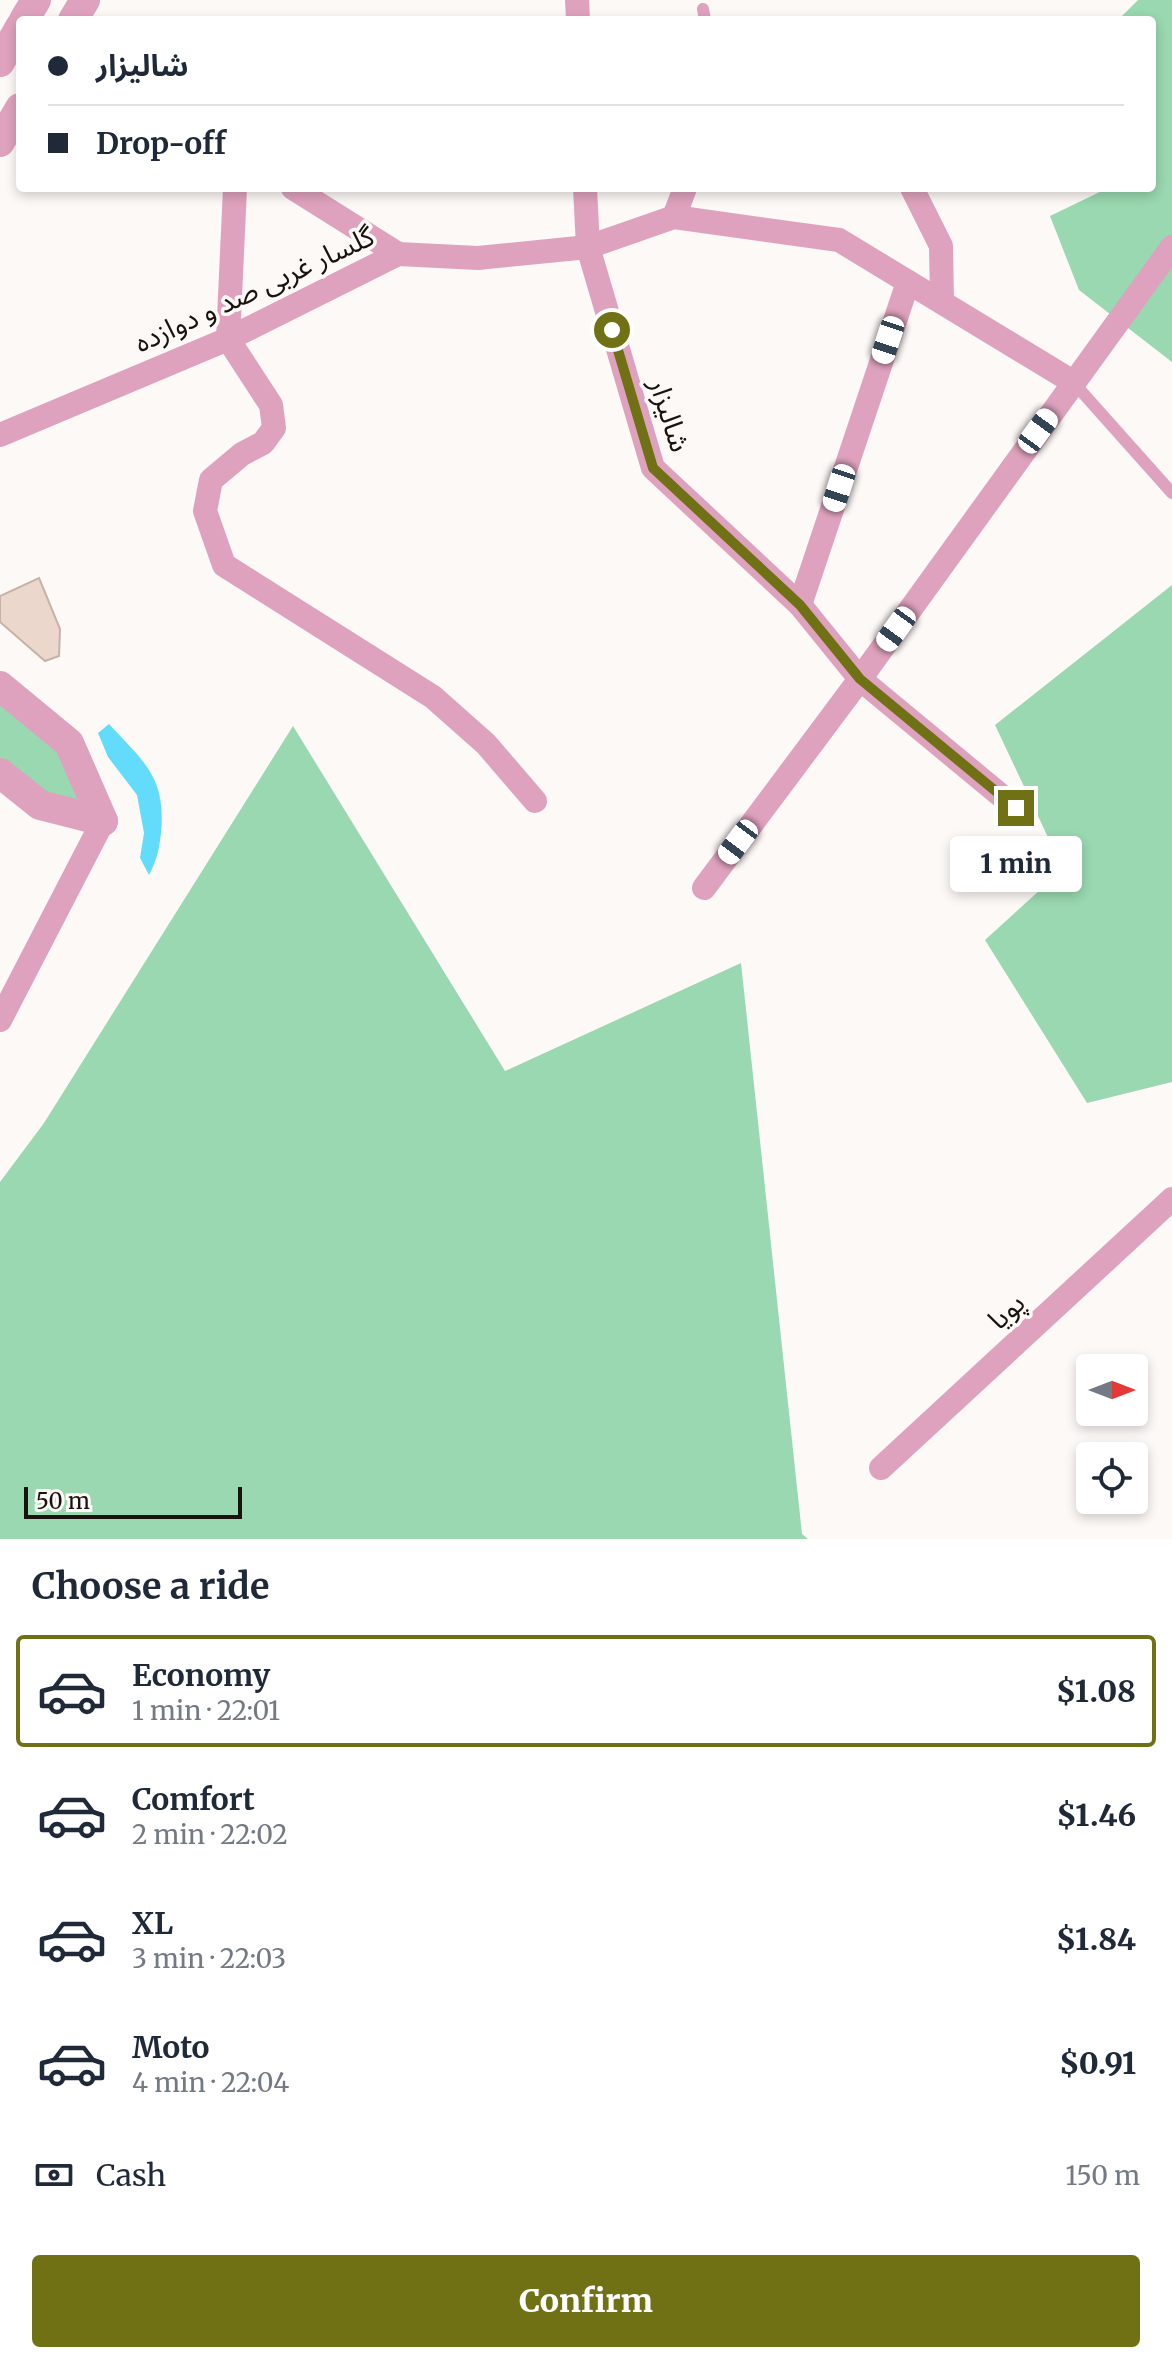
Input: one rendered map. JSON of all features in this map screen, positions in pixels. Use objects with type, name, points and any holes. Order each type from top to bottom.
[{"type":"street","points":[[0,62],[16,34]]},
{"type":"street","points":[[0,142],[16,115]]},
{"type":"street","points":[[235,192],[228,339],[271,405],[274,428],[263,443],[242,454],[211,480],[205,511],[224,565],[433,697],[486,744],[535,801]]},
{"type":"street","points":[[299,192],[398,254]]},
{"type":"street","name":"شالیزار","points":[[585,192],[588,247],[653,468],[800,605],[860,679],[1016,808]]},
{"type":"street","points":[[674,217],[683,192]]},
{"type":"street","points":[[914,192],[941,246],[942,302]]},
{"type":"street","name":"گلسار غربی صد و دوازده","points":[[0,435],[228,339],[359,270],[398,254],[478,258],[588,247],[674,217],[839,240],[1073,382]]},
{"type":"street","points":[[704,888],[860,679],[1172,247]]},
{"type":"street","points":[[800,605],[908,282]]},
{"type":"street","points":[[0,686],[69,743],[103,821]]},
{"type":"street","points":[[0,773],[40,805],[103,821]]},
{"type":"street","points":[[0,1020],[103,821]]},
{"type":"street","name":"پویا","points":[[881,1468],[1172,1199]]},
{"type":"lane","points":[[1073,382],[1172,493]]},
{"type":"green space","points":[[1138,0],[1172,0],[1172,362],[1079,290],[1050,216],[1100,192],[1156,192],[1156,16],[1122,16]]},
{"type":"green space","points":[[1172,585],[1172,1082],[1087,1103],[985,940],[1063,869],[995,725]]},
{"type":"green space","points":[[0,686],[68,742],[102,821],[0,774]]},
{"type":"green space","points":[[293,726],[505,1071],[741,963],[802,1534],[808,1539],[0,1539],[0,1182],[44,1123]]},
{"type":"water","points":[[109,724],[143,761],[160,798],[160,839],[149,875],[140,858],[144,833],[137,795],[108,757],[98,733]]},
{"type":"building","points":[[39,578],[60,629],[59,656],[45,661],[0,622],[0,596]]},
{"type":"route","points":[[612,330],[653,468],[800,605],[860,679],[1016,808]]}]
